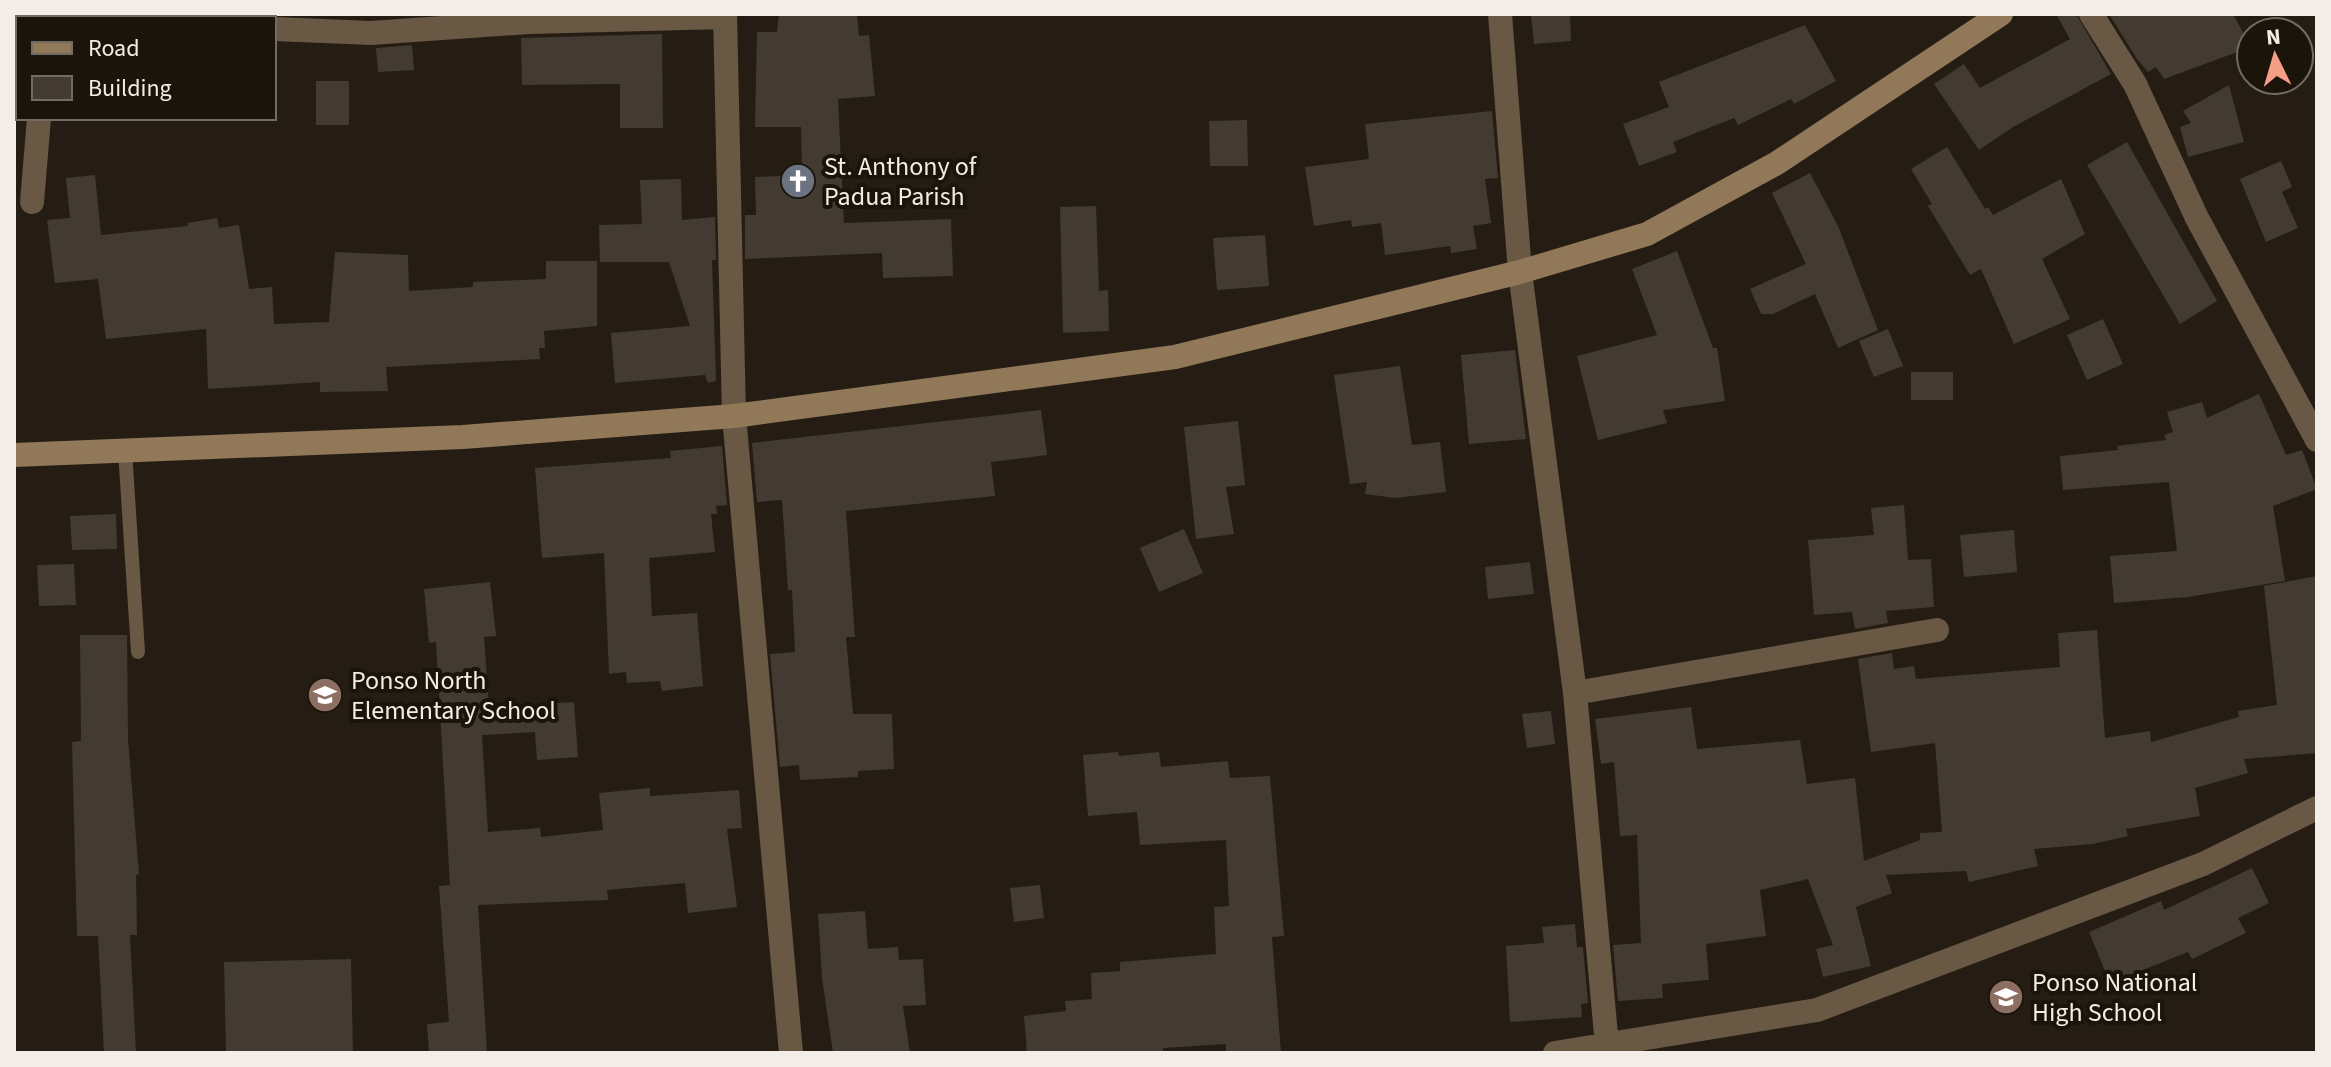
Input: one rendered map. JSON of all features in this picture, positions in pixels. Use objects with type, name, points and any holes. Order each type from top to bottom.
[{"type":"main road","points":[[14,455],[463,437],[734,416],[1175,357],[1520,272],[1647,234],[1777,163],[2001,14]]},
{"type":"street","points":[[1500,14],[1520,272],[1575,693],[1607,1046]]},
{"type":"street","points":[[2091,14],[2135,84],[2197,218],[2317,440]]},
{"type":"street","points":[[276,29],[371,33],[529,22],[725,15],[734,416],[791,1053]]},
{"type":"street","points":[[32,202],[39,120]]},
{"type":"street","points":[[1575,693],[1937,630]]},
{"type":"street","points":[[1555,1053],[1817,1010],[2203,864],[2317,808]]},
{"type":"lane","points":[[125,450],[138,652]]},
{"type":"building","points":[[779,14],[857,14],[859,36],[869,35],[875,96],[838,99],[844,223],[951,219],[953,276],[883,278],[882,253],[745,259],[745,215],[756,215],[755,177],[802,175],[801,127],[755,127],[757,32],[777,32]]},
{"type":"building","points":[[1531,14],[1570,14],[1571,41],[1534,44]]},
{"type":"building","points":[[2056,14],[2076,14],[2111,74],[2013,127],[1979,150],[1934,84],[1964,64],[1980,88],[2070,39]]},
{"type":"building","points":[[2109,14],[2233,14],[2235,18],[2235,53],[2164,79],[2156,67],[2148,72]]},
{"type":"building","points":[[1805,25],[1836,81],[1794,104],[1791,99],[1738,125],[1734,118],[1673,142],[1677,152],[1639,166],[1623,124],[1669,107],[1659,82]]},
{"type":"building","points":[[662,34],[663,128],[620,128],[620,84],[522,85],[521,38]]},
{"type":"building","points":[[412,45],[414,70],[378,72],[376,48]]},
{"type":"building","points":[[316,81],[349,81],[349,125],[316,125]]},
{"type":"building","points":[[2229,85],[2244,142],[2188,157],[2180,127],[2191,123],[2183,111]]},
{"type":"building","points":[[1492,111],[1498,178],[1485,179],[1491,223],[1473,226],[1477,249],[1451,253],[1450,246],[1385,255],[1381,223],[1352,227],[1351,220],[1314,226],[1305,167],[1369,159],[1365,124]]},
{"type":"building","points":[[1247,120],[1248,166],[1210,166],[1209,121]]},
{"type":"building","points":[[2127,142],[2217,301],[2180,324],[2087,165]]},
{"type":"building","points":[[1947,147],[1985,209],[1988,207],[1993,215],[2061,179],[2085,234],[2042,259],[2070,319],[2014,344],[1981,269],[1970,275],[1928,206],[1932,204],[1911,169]]},
{"type":"building","points":[[2281,161],[2292,187],[2282,192],[2298,228],[2266,242],[2240,179]]},
{"type":"building","points":[[1810,173],[1838,226],[1878,330],[1838,348],[1815,294],[1773,314],[1761,314],[1750,289],[1806,264],[1772,193]]},
{"type":"building","points":[[95,175],[101,235],[188,226],[187,223],[217,218],[219,228],[239,225],[249,289],[272,287],[274,324],[329,322],[335,252],[408,255],[409,291],[473,287],[473,282],[546,279],[546,261],[597,261],[597,326],[544,331],[545,348],[539,348],[540,359],[386,367],[388,391],[320,392],[320,382],[208,389],[206,329],[106,339],[98,279],[55,283],[47,220],[70,218],[66,178]]},
{"type":"building","points":[[681,179],[682,220],[715,217],[716,260],[712,260],[716,381],[708,383],[705,375],[615,383],[611,333],[690,326],[669,262],[600,262],[599,225],[642,224],[640,180]]},
{"type":"building","points":[[1096,206],[1099,291],[1108,290],[1109,331],[1063,333],[1060,207]]},
{"type":"building","points":[[1265,235],[1269,286],[1217,290],[1213,238]]},
{"type":"building","points":[[1677,251],[1713,348],[1717,348],[1725,401],[1663,410],[1667,423],[1598,440],[1577,356],[1657,335],[1632,269]]},
{"type":"building","points":[[2103,319],[2123,364],[2087,380],[2067,335]]},
{"type":"building","points":[[1888,329],[1903,366],[1874,377],[1859,341]]},
{"type":"building","points":[[1515,350],[1526,439],[1469,444],[1461,355]]},
{"type":"building","points":[[1400,366],[1412,445],[1440,442],[1446,492],[1395,498],[1365,494],[1367,482],[1350,484],[1334,375]]},
{"type":"building","points":[[1911,372],[1953,372],[1953,400],[1911,400]]},
{"type":"building","points":[[2259,394],[2286,455],[2302,450],[2317,489],[2273,506],[2285,581],[2188,597],[2114,603],[2110,556],[2177,551],[2169,482],[2063,490],[2060,456],[2118,450],[2117,446],[2166,440],[2164,435],[2173,432],[2167,412],[2202,402],[2207,418]]},
{"type":"building","points":[[1041,410],[1047,455],[991,462],[995,496],[846,511],[855,637],[846,637],[853,714],[892,714],[894,769],[858,771],[858,777],[800,780],[799,765],[780,767],[770,654],[795,652],[792,590],[788,590],[782,500],[757,502],[752,443]]},
{"type":"building","points":[[1238,421],[1245,485],[1226,487],[1234,534],[1196,539],[1184,427]]},
{"type":"building","points":[[722,446],[727,505],[716,506],[717,514],[711,514],[715,552],[649,558],[652,616],[697,613],[703,686],[662,691],[660,681],[627,683],[626,672],[609,674],[604,553],[542,558],[535,468],[671,458],[670,451]]},
{"type":"building","points":[[1904,505],[1908,560],[1931,559],[1934,607],[1886,611],[1888,623],[1855,629],[1852,612],[1814,615],[1808,540],[1874,535],[1871,508]]},
{"type":"building","points":[[116,514],[117,549],[72,550],[70,516]]},
{"type":"building","points":[[1184,529],[1203,573],[1159,592],[1140,548]]},
{"type":"building","points":[[2014,530],[2017,572],[1964,577],[1960,535]]},
{"type":"building","points":[[1530,562],[1534,594],[1488,599],[1485,567]]},
{"type":"building","points":[[74,564],[76,605],[39,606],[37,565]]},
{"type":"building","points":[[2317,576],[2317,753],[2244,759],[2248,773],[2195,788],[2200,816],[2126,829],[2128,836],[2093,844],[2034,849],[2038,866],[1969,882],[1966,871],[1886,875],[1892,893],[1856,907],[1871,966],[1823,977],[1816,949],[1833,945],[1808,879],[1760,890],[1766,936],[1706,944],[1709,980],[1662,984],[1663,998],[1618,1001],[1613,945],[1641,943],[1637,835],[1620,836],[1614,762],[1601,764],[1595,719],[1691,707],[1697,749],[1800,740],[1807,784],[1855,778],[1864,861],[1920,840],[1920,833],[1942,832],[1935,743],[1871,752],[1858,659],[1892,653],[1894,669],[1914,666],[1916,679],[2060,667],[2058,633],[2097,630],[2105,738],[2150,731],[2151,742],[2239,717],[2238,711],[2277,705],[2264,586]]},
{"type":"building","points":[[490,582],[496,636],[484,637],[489,707],[574,702],[578,757],[537,760],[535,732],[482,735],[488,832],[540,828],[541,837],[603,830],[599,793],[650,788],[650,796],[739,790],[742,828],[727,829],[737,907],[688,913],[685,883],[607,890],[608,900],[478,905],[487,1053],[429,1053],[427,1024],[449,1022],[439,886],[450,885],[436,642],[429,643],[424,589]]},
{"type":"building","points":[[80,635],[127,635],[128,739],[139,874],[136,875],[137,935],[130,935],[136,1053],[104,1053],[98,936],[77,936],[72,742],[81,741]]},
{"type":"building","points":[[1551,711],[1555,744],[1527,748],[1522,714]]},
{"type":"building","points":[[1118,752],[1119,756],[1159,752],[1161,767],[1228,761],[1230,778],[1270,776],[1284,936],[1272,937],[1281,1053],[1226,1053],[1226,1044],[1163,1048],[1163,1053],[1027,1053],[1024,1016],[1066,1011],[1065,1001],[1092,999],[1091,973],[1120,971],[1120,962],[1216,954],[1214,907],[1229,906],[1226,840],[1140,845],[1137,812],[1088,816],[1083,755]]},
{"type":"building","points":[[2252,868],[2269,903],[2238,918],[2246,933],[2192,959],[2188,952],[2110,983],[2089,932],[2161,901],[2164,910]]},
{"type":"building","points":[[1040,885],[1044,918],[1014,922],[1010,888]]},
{"type":"building","points":[[865,911],[868,949],[898,947],[899,960],[923,959],[926,1005],[903,1006],[910,1053],[833,1053],[822,978],[818,914]]},
{"type":"building","points":[[1575,924],[1577,947],[1583,947],[1588,1003],[1581,1004],[1582,1017],[1510,1022],[1506,946],[1544,943],[1542,927]]},
{"type":"building","points":[[351,959],[353,1053],[226,1053],[224,962]]},
{"type":"place","name":"St. Anthony of Padua Parish","points":[[798,181]]},
{"type":"place","name":"Ponso North Elementary School","points":[[325,695]]},
{"type":"place","name":"Ponso National High School","points":[[2006,997]]}]
